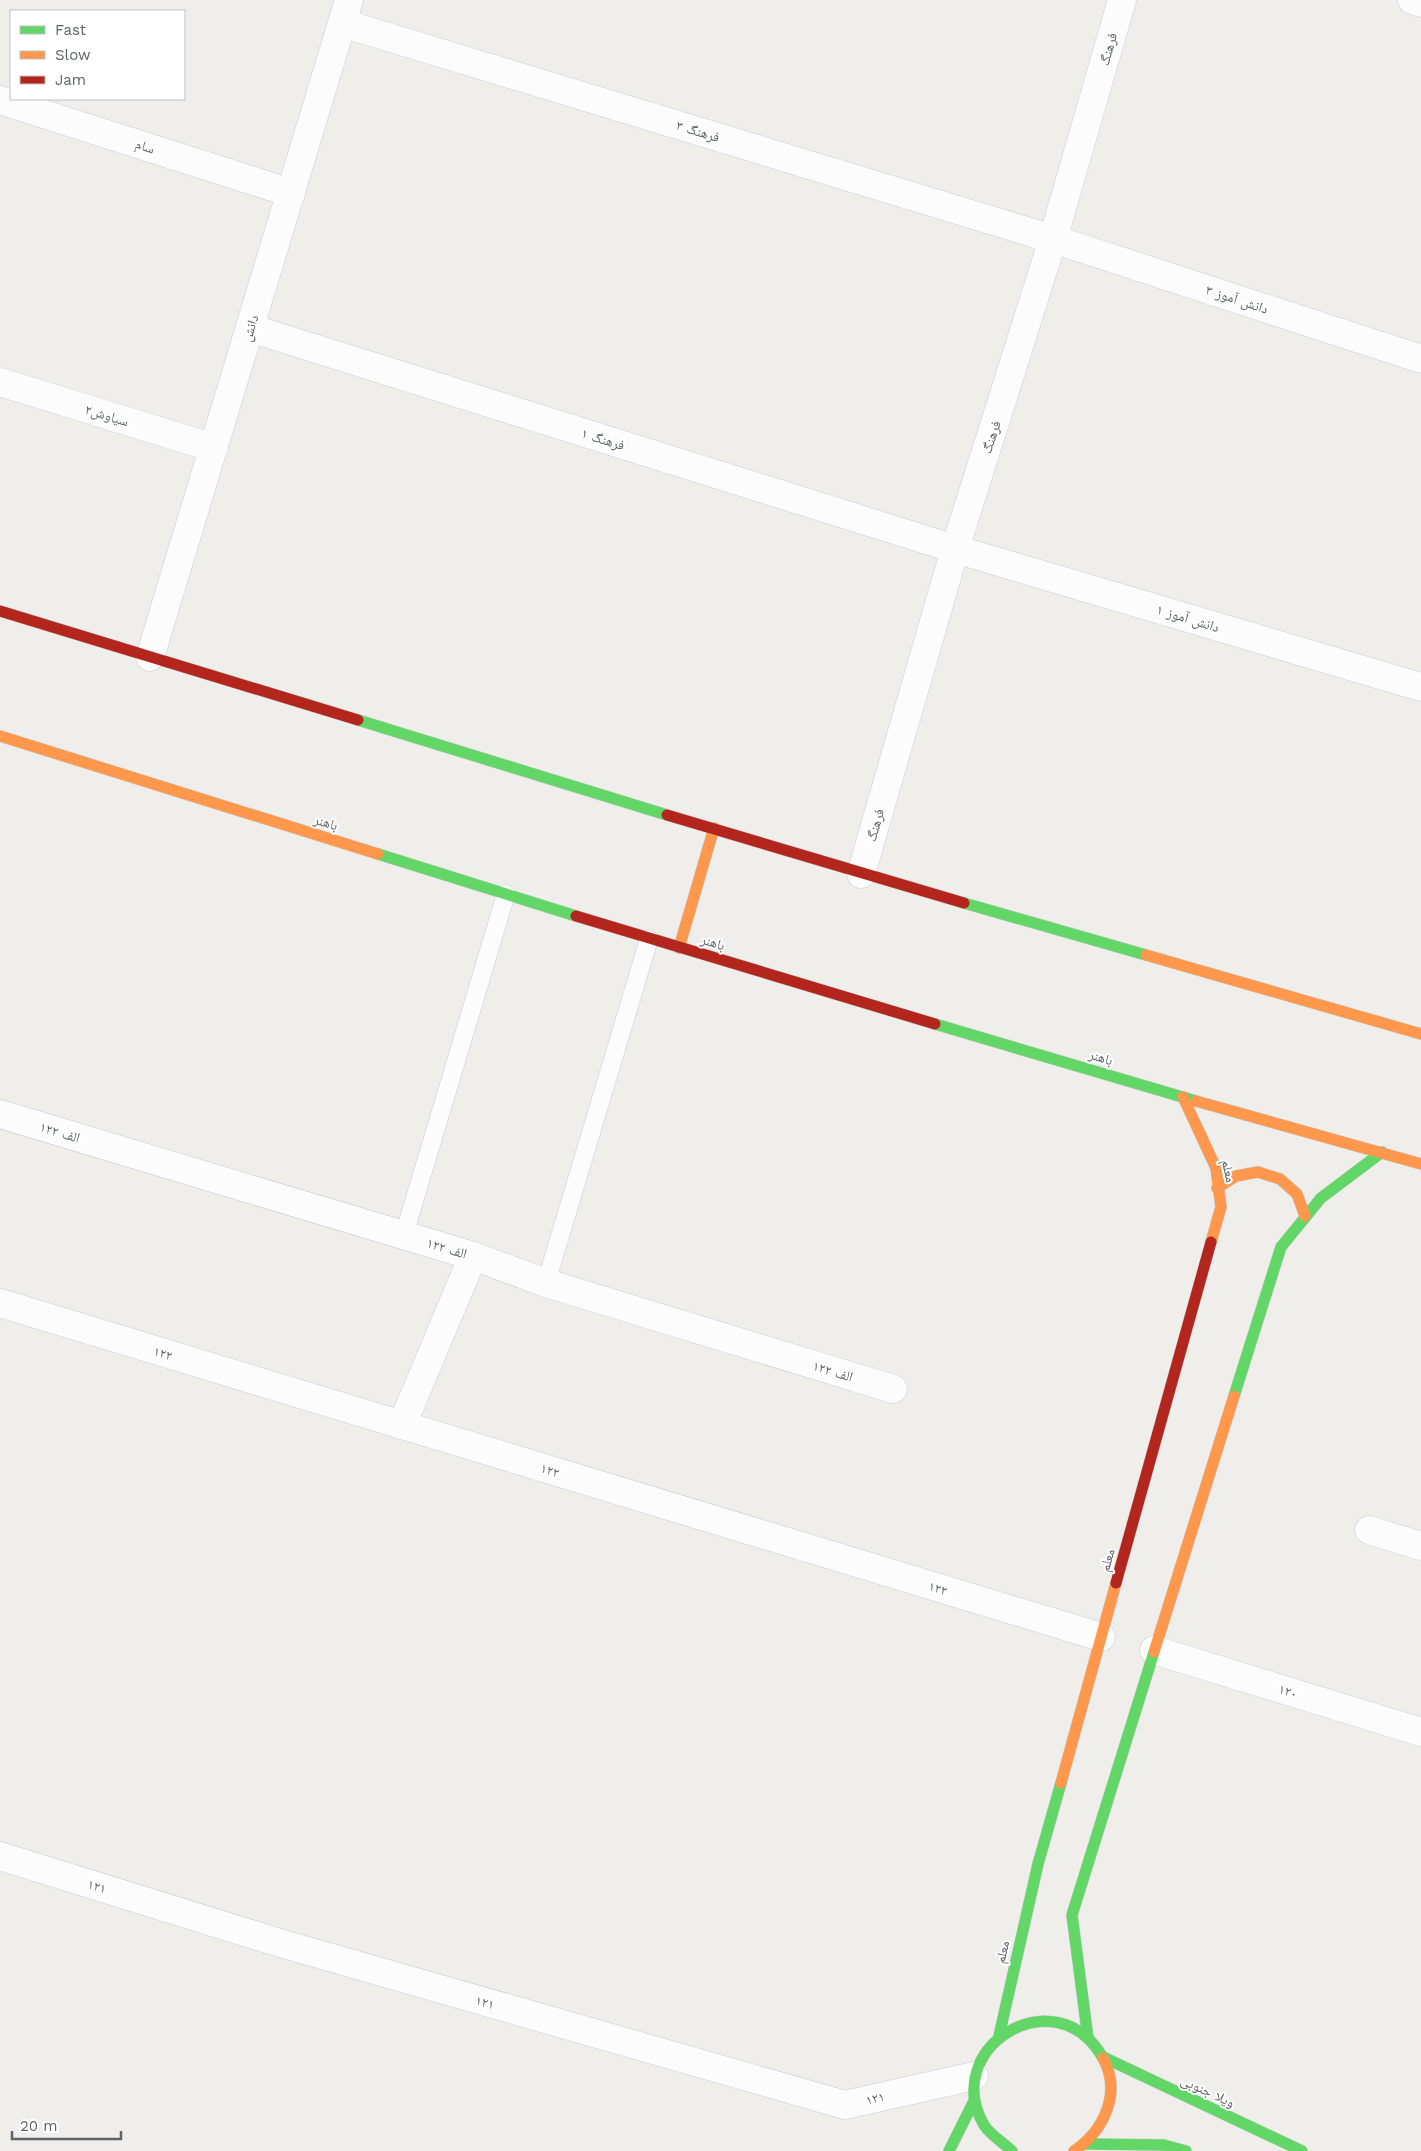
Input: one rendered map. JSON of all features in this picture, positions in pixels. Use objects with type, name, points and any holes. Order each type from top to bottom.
[{"type":"main road","points":[[0,611],[861,874],[1421,1034]]},
{"type":"main road","name":"باهنر","points":[[0,736],[680,948],[1184,1098],[1421,1164]]},
{"type":"main road","points":[[680,948],[714,828]]},
{"type":"main road","name":"معلم","points":[[999,2036],[1038,1864],[1221,1207],[1217,1188],[1216,1168],[1184,1098]]},
{"type":"main road","points":[[1088,2038],[1072,1915],[1281,1246],[1321,1198],[1382,1152]]},
{"type":"main road","points":[[1217,1188],[1236,1176],[1258,1172],[1280,1179],[1297,1194],[1305,1216]]},
{"type":"main road","points":[[949,2151],[974,2088],[983,2054],[999,2036],[1015,2026],[1034,2021],[1053,2022],[1072,2028],[1088,2038],[1103,2057],[1111,2080],[1110,2104],[1101,2126],[1086,2144],[1074,2151]]},
{"type":"main road","name":"ویلا جنوبی","points":[[1103,2057],[1302,2151]]},
{"type":"main road","points":[[974,2088],[982,2123],[997,2142],[1012,2151]]},
{"type":"main road","points":[[1086,2144],[1164,2145],[1186,2151]]},
{"type":"street","name":"فرهنگ","points":[[861,874],[955,549],[1053,239],[1122,0]]},
{"type":"street","points":[[1412,0],[1421,3]]},
{"type":"street","name":"فرهنگ ۳","points":[[346,12],[1053,239]]},
{"type":"street","name":"دانش","points":[[150,657],[346,12]]},
{"type":"street","name":"سام","points":[[0,100],[291,193]]},
{"type":"street","name":"دانش آموز ۳","points":[[1053,239],[1421,359]]},
{"type":"street","name":"فرهنگ ۱","points":[[250,328],[955,549]]},
{"type":"street","name":"سیاوش۲","points":[[0,382],[214,448]]},
{"type":"street","name":"دانش آموز ۱","points":[[955,549],[1421,688]]},
{"type":"street","name":"۱۲۲ الف","points":[[0,1114],[473,1256],[546,1283],[893,1389]]},
{"type":"street","points":[[402,1426],[473,1256]]},
{"type":"street","name":"۱۲۲","points":[[0,1304],[1101,1637]]},
{"type":"street","points":[[1369,1530],[1421,1546]]},
{"type":"street","name":"۱۲۰","points":[[1154,1650],[1421,1732]]},
{"type":"street","name":"۱۲۱","points":[[0,1856],[280,1943],[845,2105],[974,2088]]},
{"type":"lane","points":[[404,1235],[506,894]]},
{"type":"lane","points":[[546,1283],[649,938]]},
{"type":"traffic: fast","points":[[358,720],[667,815]]},
{"type":"traffic: fast","points":[[378,854],[576,916]]},
{"type":"traffic: fast","points":[[964,903],[1146,955]]},
{"type":"traffic: fast","points":[[935,1024],[1196,1101]]},
{"type":"traffic: fast","points":[[1234,1396],[1281,1247],[1321,1198],[1382,1152]]},
{"type":"traffic: fast","points":[[1088,2038],[1072,1915],[1154,1652]]},
{"type":"traffic: fast","points":[[999,2036],[1038,1864],[1061,1783]]},
{"type":"traffic: fast","points":[[1012,2151],[993,2136],[984,2125],[974,2097],[977,2070],[989,2048],[1009,2032],[1033,2022],[1058,2023],[1083,2034],[1103,2058]]},
{"type":"traffic: fast","points":[[1103,2057],[1302,2151]]},
{"type":"traffic: fast","points":[[949,2151],[974,2101]]},
{"type":"traffic: fast","points":[[1086,2144],[1164,2145],[1186,2151]]},
{"type":"traffic: slow","points":[[0,736],[378,854]]},
{"type":"traffic: slow","points":[[679,948],[714,828]]},
{"type":"traffic: slow","points":[[1146,955],[1421,1034]]},
{"type":"traffic: slow","points":[[1183,1097],[1216,1168],[1221,1207],[1211,1242]]},
{"type":"traffic: slow","points":[[1196,1101],[1421,1164]]},
{"type":"traffic: slow","points":[[1217,1188],[1236,1176],[1258,1172],[1280,1179],[1297,1194],[1305,1216]]},
{"type":"traffic: slow","points":[[1154,1652],[1234,1396]]},
{"type":"traffic: slow","points":[[1061,1783],[1116,1583]]},
{"type":"traffic: slow","points":[[1074,2151],[1094,2133],[1107,2110],[1111,2084],[1103,2058]]},
{"type":"traffic: jam","points":[[0,611],[358,720]]},
{"type":"traffic: jam","points":[[667,815],[964,903]]},
{"type":"traffic: jam","points":[[576,916],[935,1024]]},
{"type":"traffic: jam","points":[[1116,1583],[1211,1242]]}]
